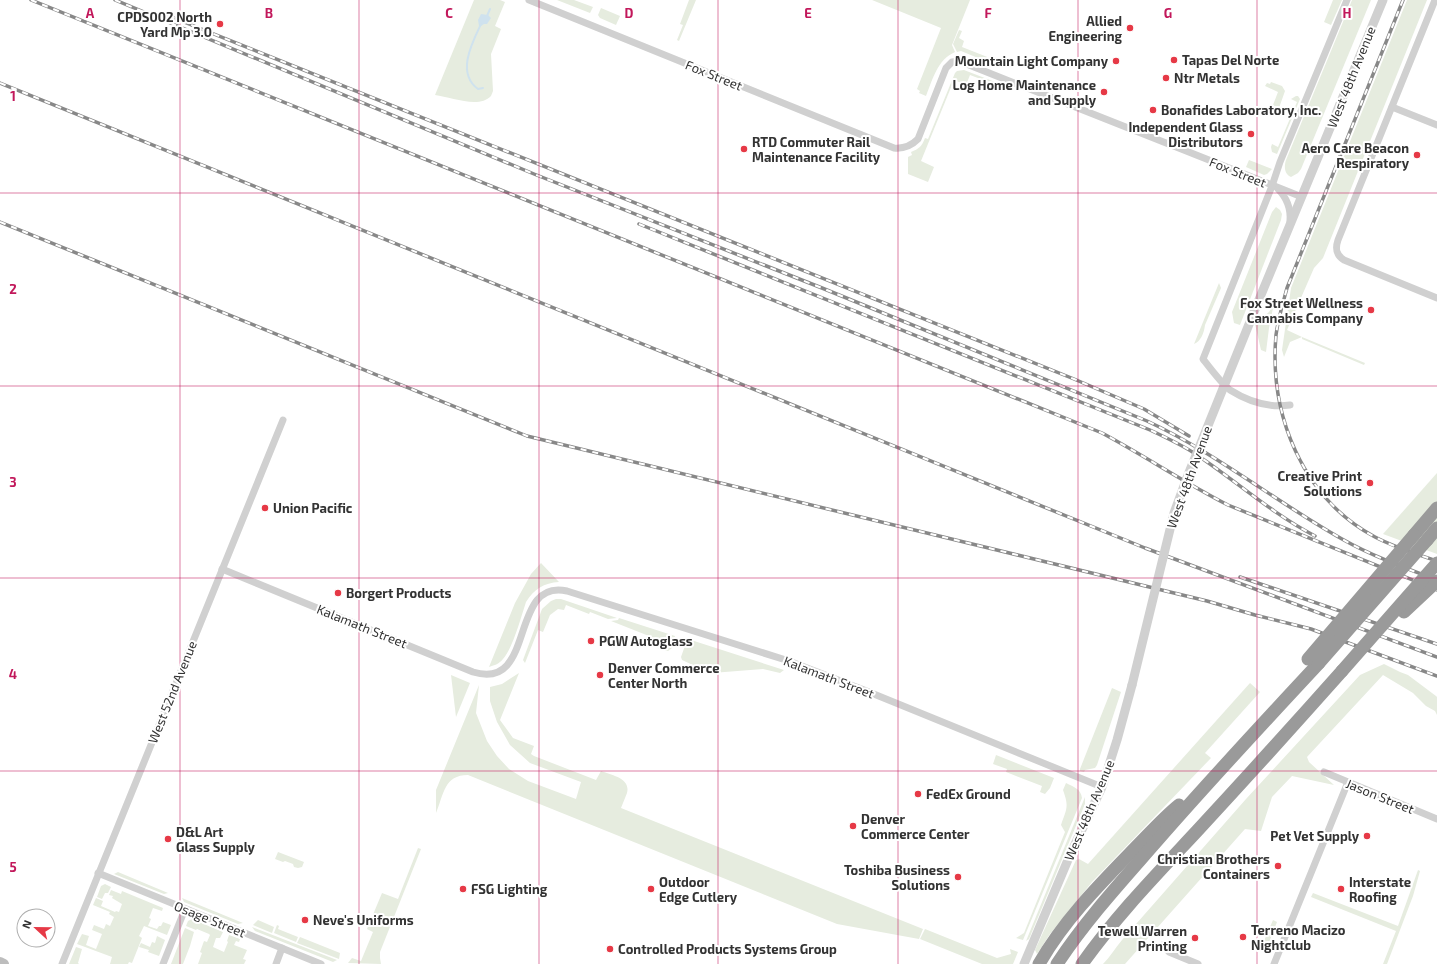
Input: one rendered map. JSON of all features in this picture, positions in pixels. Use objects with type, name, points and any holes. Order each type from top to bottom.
[{"type":"highway","points":[[1057,964],[1076,935],[1097,908],[1271,715],[1437,508]]},
{"type":"highway","points":[[1314,661],[1437,528]]},
{"type":"highway","points":[[1082,964],[1093,948],[1127,907],[1342,671],[1437,563]]},
{"type":"highway","points":[[1342,671],[1437,581]]},
{"type":"highway","points":[[1039,964],[1062,929],[1103,882],[1171,812],[1209,782]]},
{"type":"main road","points":[[0,962],[4,964]]},
{"type":"street","name":"Fox Street","points":[[529,0],[899,149],[909,146],[918,139],[944,71],[948,65],[952,62],[963,61],[1302,197]]},
{"type":"street","points":[[1290,405],[1272,407],[1250,400],[1229,390],[1203,360],[1272,186],[1280,162],[1347,0]]},
{"type":"street","name":"West 48th Avenue","points":[[1024,964],[1070,855],[1102,787],[1117,740],[1132,684],[1174,513],[1188,474],[1383,0]]},
{"type":"street","points":[[1435,0],[1338,240],[1336,252],[1344,260],[1437,298]]},
{"type":"street","points":[[1392,107],[1437,125]]},
{"type":"street","points":[[1272,186],[1283,194],[1289,204],[1289,227]]},
{"type":"street","name":"West 52nd Avenue","points":[[62,964],[283,420]]},
{"type":"street","name":"Kalamath Street","points":[[222,568],[473,672],[488,675],[494,674],[507,666],[513,657],[534,604],[541,596],[549,591],[567,591],[789,661],[1102,787]]},
{"type":"street","name":"Jason Street","points":[[1324,772],[1437,819]]},
{"type":"street","points":[[1274,964],[1348,782]]},
{"type":"street","name":"Osage Street","points":[[98,873],[321,964]]},
{"type":"street","points":[[163,964],[185,909]]},
{"type":"street","points":[[1163,945],[1169,952],[1198,964]]},
{"type":"street","points":[[276,964],[282,948]]},
{"type":"shaded area","points":[[474,0],[500,0],[505,2],[495,26],[501,29],[491,54],[493,91],[491,96],[486,100],[472,102],[435,95]]},
{"type":"shaded area","points":[[557,0],[574,0],[593,7],[590,13]]},
{"type":"shaded area","points":[[689,0],[696,0],[679,41],[677,40],[683,25],[680,24]]},
{"type":"shaded area","points":[[872,0],[970,0],[952,45],[955,52],[944,60],[936,71],[926,96],[919,93],[920,91],[917,89],[941,28]]},
{"type":"shaded area","points":[[1333,0],[1342,0],[1331,25],[1324,22]]},
{"type":"shaded area","points":[[1352,0],[1371,0],[1301,169],[1298,173],[1291,177],[1285,170],[1286,160]]},
{"type":"shaded area","points":[[1407,0],[1427,0],[1323,258],[1314,268],[1287,330],[1302,337],[1290,342],[1284,357],[1282,350],[1291,288]]},
{"type":"shaded area","points":[[601,8],[620,16],[616,25],[600,18],[598,15]]},
{"type":"shaded area","points":[[959,30],[962,31],[959,38],[964,41],[962,47],[1000,62],[1003,56],[1007,58],[1004,65],[1000,67],[961,51],[957,52],[953,44]]},
{"type":"shaded area","points":[[964,70],[1008,87],[1007,89],[970,75],[966,85],[954,80],[921,161],[934,167],[928,182],[908,174],[908,157],[912,155],[911,152],[920,147],[925,138],[928,139],[955,73],[957,71]]},
{"type":"shaded area","points":[[1271,82],[1282,86],[1285,91],[1279,108],[1273,105],[1278,92],[1265,86],[1267,83],[1270,84]]},
{"type":"shaded area","points":[[1296,96],[1300,99],[1277,154],[1272,152],[1271,147],[1272,144],[1278,147],[1297,102],[1291,99]]},
{"type":"shaded area","points":[[1249,160],[1272,169],[1264,175],[1246,167]]},
{"type":"shaded area","points":[[1276,207],[1282,214],[1281,220],[1240,325],[1234,323],[1232,312],[1272,212]]},
{"type":"shaded area","points":[[1219,283],[1221,288],[1205,325],[1203,334],[1199,341],[1194,344]]},
{"type":"shaded area","points":[[1274,303],[1266,352],[1261,350],[1255,324],[1261,316],[1266,315],[1269,312]]},
{"type":"shaded area","points":[[1302,337],[1365,363],[1364,365],[1302,339]]},
{"type":"shaded area","points":[[1437,473],[1437,554],[1383,534]]},
{"type":"shaded area","points":[[541,563],[559,582],[544,585],[529,597],[507,654],[500,662],[489,667],[515,603],[531,574]]},
{"type":"shaded area","points":[[561,599],[617,618],[608,619],[590,612],[589,614],[566,605],[564,610],[558,609],[550,615],[543,632],[538,630],[525,663],[523,660],[542,609],[551,601]]},
{"type":"shaded area","points":[[619,618],[675,636],[672,648],[665,651],[647,644],[649,636],[611,621],[618,620]]},
{"type":"shaded area","points":[[687,640],[784,670],[780,673],[763,669],[712,673],[708,672],[682,660],[681,657]]},
{"type":"shaded area","points":[[1384,664],[1408,675],[1436,696],[1437,715],[1435,711],[1426,706],[1413,693],[1383,675],[1307,757],[1309,762],[1334,785],[1292,776],[1272,797],[1261,831],[1245,829],[1125,964],[1103,964],[1122,940],[1246,799],[1360,675]]},
{"type":"shaded area","points":[[519,673],[500,720],[513,738],[534,746],[531,754],[534,756],[596,780],[601,771],[615,776],[626,784],[627,788],[627,793],[621,808],[923,929],[919,939],[837,924],[468,775],[454,778],[449,782],[443,793],[436,813],[436,790],[479,685],[476,713],[487,741],[497,756],[509,769],[528,781],[576,799],[581,782],[530,763],[510,745],[497,722],[490,701],[490,687],[502,684]]},
{"type":"shaded area","points":[[451,675],[470,683],[456,717]]},
{"type":"shaded area","points":[[1250,683],[1260,692],[1205,753],[1211,758],[1092,882],[1050,934],[1037,954],[1035,950],[1076,860],[1079,859],[1088,864]]},
{"type":"shaded area","points":[[1112,688],[1121,692],[1097,765],[1095,768],[1085,770],[1084,772],[1080,771],[1080,769]]},
{"type":"shaded area","points":[[996,755],[1054,778],[1050,788],[1045,794],[1040,792],[1042,786],[1006,772],[1007,769],[993,764]]},
{"type":"shaded area","points":[[1066,783],[1079,790],[1082,798],[1023,940],[1016,938],[1024,933],[1065,832],[1061,825],[1066,808],[1066,800],[1063,790]]},
{"type":"shaded area","points":[[1085,797],[1085,804],[1029,939],[1026,941]]},
{"type":"shaded area","points":[[418,848],[421,849],[380,952],[381,964],[348,963],[352,958],[361,961],[373,932],[367,929],[382,893],[398,899]]},
{"type":"shaded area","points":[[278,852],[304,862],[302,867],[294,867],[293,864],[275,859]]},
{"type":"shaded area","points":[[1418,870],[1420,871],[1413,896],[1387,964],[1383,964],[1396,931],[1311,897],[1313,893],[1398,926]]},
{"type":"shaded area","points":[[118,872],[168,893],[164,894],[114,874]]},
{"type":"shaded area","points":[[105,884],[111,887],[102,899],[97,897],[101,886]]},
{"type":"shaded area","points":[[111,890],[121,894],[122,891],[163,908],[162,911],[153,908],[148,926],[157,929],[163,922],[171,925],[167,935],[144,926],[139,936],[142,938],[132,963],[110,964],[112,957],[77,944],[82,934],[89,936],[86,945],[96,949],[102,934],[92,930],[94,925],[104,929],[106,924],[110,926],[114,917],[109,914],[110,912],[93,905],[96,898],[103,901],[101,906],[115,912],[119,912],[122,904],[112,898],[113,896],[109,895]]},
{"type":"shaded area","points":[[182,898],[243,923],[238,924],[184,902]]},
{"type":"shaded area","points":[[192,919],[223,932],[220,938],[216,938],[213,947],[224,952],[229,935],[240,939],[239,942],[236,941],[234,945],[247,950],[243,959],[246,960],[244,964],[198,964],[204,941],[207,942],[210,935],[186,926],[188,921]]},
{"type":"shaded area","points":[[258,920],[274,927],[272,933],[253,925]]},
{"type":"shaded area","points":[[1273,920],[1277,922],[1266,950],[1261,948]]},
{"type":"shaded area","points":[[277,925],[279,926],[278,929],[298,937],[296,942],[274,933]]},
{"type":"shaded area","points":[[252,927],[337,960],[333,962],[255,931]]},
{"type":"shaded area","points":[[185,928],[194,932],[183,964],[171,964]]},
{"type":"shaded area","points":[[925,929],[997,958],[1011,954],[1010,949],[1018,952],[1013,964],[982,964],[920,939]]},
{"type":"shaded area","points":[[157,936],[165,940],[159,956],[148,952],[149,950],[139,947],[141,943],[150,947],[152,942],[155,943]]},
{"type":"shaded area","points":[[300,937],[340,953],[339,959],[297,943]]},
{"type":"shaded area","points":[[76,947],[82,949],[79,964],[69,964]]},
{"type":"water","points":[[481,14],[488,15],[491,18],[487,24],[479,26],[478,20]]},
{"type":"waterway","points":[[487,16],[490,9]]},
{"type":"waterway","points":[[481,24],[470,49],[467,66],[468,75],[471,82],[478,89],[483,88]]},
{"type":"railway","points":[[31,0],[1102,433],[1228,505],[1437,590]]},
{"type":"railway","points":[[115,0],[534,174],[822,288],[1147,421],[1222,463],[1342,539],[1377,556],[1437,580]]},
{"type":"railway","points":[[1403,0],[1287,288],[1276,335],[1275,365],[1278,394],[1285,423],[1296,451],[1310,477],[1328,500],[1350,520],[1382,541],[1437,561]]},
{"type":"railway","points":[[169,16],[1074,379],[1144,409],[1189,436]]},
{"type":"railway","points":[[0,83],[1145,548],[1437,657]]},
{"type":"railway","points":[[0,222],[527,436],[1207,601],[1311,629],[1437,676]]},
{"type":"railway","points":[[639,224],[1150,430],[1194,453],[1268,507],[1315,536]]},
{"type":"railway","points":[[1240,577],[1437,644]]},
{"type":"place","name":"CPDS002 North Yard Mp 3.0","points":[[220,24]]},
{"type":"place","name":"Allied Engineering","points":[[1130,28]]},
{"type":"place","name":"Tapas Del Norte","points":[[1174,60]]},
{"type":"place","name":"Mountain Light Company","points":[[1116,61]]},
{"type":"place","name":"Ntr Metals","points":[[1166,78]]},
{"type":"place","name":"Log Home Maintenance and Supply","points":[[1104,92]]},
{"type":"place","name":"Bonafides Laboratory, Inc.","points":[[1153,110]]},
{"type":"place","name":"Independent Glass Distributors","points":[[1251,134]]},
{"type":"place","name":"RTD Commuter Rail Maintenance Facility","points":[[744,149]]},
{"type":"place","name":"Aero Care Beacon Respiratory","points":[[1417,155]]},
{"type":"place","name":"Fox Street Wellness Cannabis Company","points":[[1371,310]]},
{"type":"place","name":"Creative Print Solutions","points":[[1370,483]]},
{"type":"place","name":"Union Pacific","points":[[265,508]]},
{"type":"place","name":"Borgert Products","points":[[338,593]]},
{"type":"place","name":"PGW Autoglass","points":[[591,641]]},
{"type":"place","name":"Denver Commerce Center North","points":[[600,675]]},
{"type":"place","name":"FedEx Ground","points":[[918,794]]},
{"type":"place","name":"Denver Commerce Center","points":[[853,826]]},
{"type":"place","name":"Pet Vet Supply","points":[[1367,836]]},
{"type":"place","name":"D&L Art Glass Supply","points":[[168,839]]},
{"type":"place","name":"Christian Brothers Containers","points":[[1278,866]]},
{"type":"place","name":"Toshiba Business Solutions","points":[[958,877]]},
{"type":"place","name":"FSG Lighting","points":[[463,889]]},
{"type":"place","name":"Outdoor Edge Cutlery","points":[[651,889]]},
{"type":"place","name":"Interstate Roofing","points":[[1341,889]]},
{"type":"place","name":"Neve's Uniforms","points":[[305,920]]},
{"type":"place","name":"Terreno Macizo Nightclub","points":[[1243,937]]},
{"type":"place","name":"Tewell Warren Printing","points":[[1195,938]]},
{"type":"place","name":"Controlled Products Systems Group","points":[[610,949]]}]
